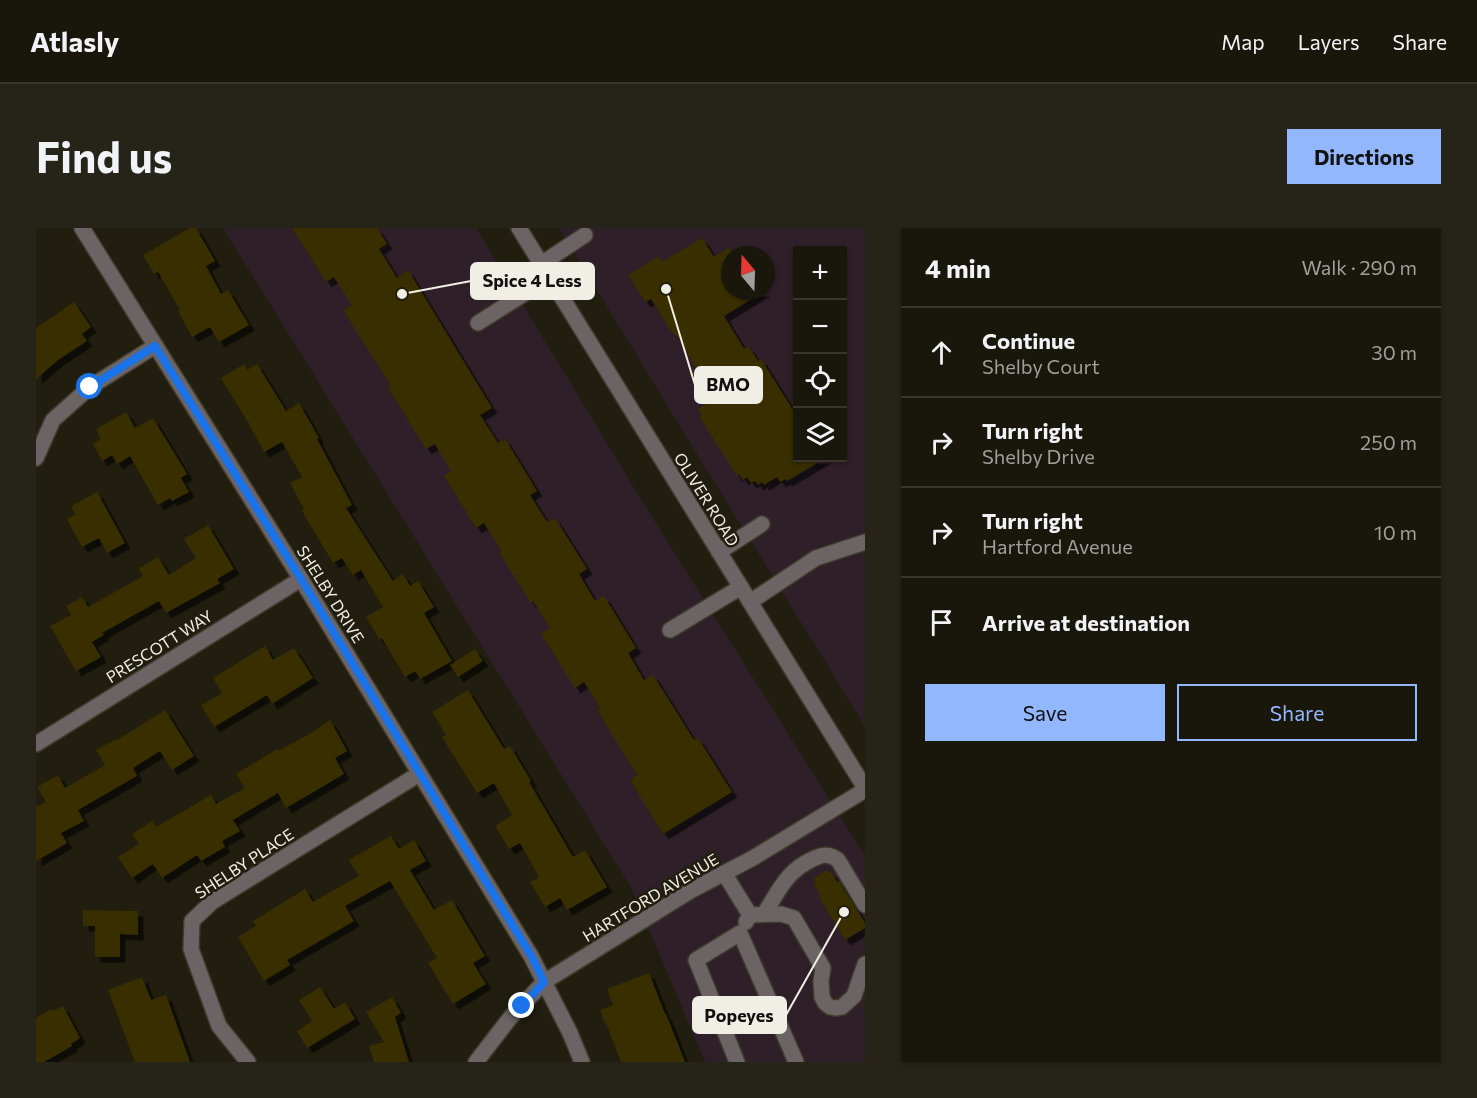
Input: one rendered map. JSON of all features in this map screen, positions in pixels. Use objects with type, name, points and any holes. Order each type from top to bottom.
[{"type":"street","name":"SHELBY DRIVE","points":[[82,228],[301,579],[532,957],[582,1062]]},
{"type":"street","name":"OLIVER ROAD","points":[[519,228],[865,789]]},
{"type":"street","points":[[541,264],[585,235]]},
{"type":"street","points":[[478,323],[549,278]]},
{"type":"street","points":[[36,458],[53,420],[90,387],[155,346]]},
{"type":"street","points":[[719,552],[762,524]]},
{"type":"street","points":[[750,602],[816,558],[865,542]]},
{"type":"street","name":"PRESCOTT WAY","points":[[36,744],[301,579]]},
{"type":"street","points":[[670,630],[741,587]]},
{"type":"street","name":"SHELBY PLACE","points":[[248,1062],[219,1026],[191,949],[192,921],[212,902],[419,774]]},
{"type":"street","name":"HARTFORD AVENUE","points":[[476,1062],[510,1018],[544,982],[692,890],[753,858],[865,789]]},
{"type":"street","points":[[737,1062],[696,960],[740,933],[793,871],[806,862],[826,855],[838,860],[865,905]]},
{"type":"street","points":[[724,873],[757,915]]},
{"type":"street","points":[[757,915],[781,914],[794,918],[822,968],[822,997],[830,1007],[842,1007],[854,996],[865,964]]},
{"type":"street","points":[[740,933],[796,1062]]},
{"type":"shaded area","points":[[223,228],[476,228],[652,517],[865,856],[865,1062],[705,1062],[632,889]]},
{"type":"shaded area","points":[[559,228],[865,228],[865,726],[700,459]]},
{"type":"building","points":[[190,228],[196,228],[215,261],[206,266],[221,294],[228,290],[249,325],[219,342],[210,327],[192,337],[178,311],[180,310],[158,272],[154,274],[143,255]]},
{"type":"building","points":[[292,228],[377,228],[387,244],[379,249],[397,278],[408,270],[492,408],[480,415],[498,443],[505,439],[537,491],[530,495],[547,522],[555,518],[587,569],[579,574],[595,601],[604,596],[636,648],[628,653],[644,680],[653,675],[694,740],[698,738],[732,792],[663,834],[630,780],[637,775],[597,710],[600,708],[584,682],[575,688],[541,634],[550,628],[533,601],[531,603],[484,523],[476,528],[444,476],[451,471],[435,444],[426,449],[388,388],[391,386],[343,310],[352,305],[334,277],[326,282]]},
{"type":"building","points":[[702,238],[714,257],[721,253],[721,300],[750,300],[724,316],[744,349],[748,346],[758,361],[761,359],[793,410],[793,462],[819,462],[787,481],[786,479],[780,482],[777,477],[764,485],[762,482],[758,485],[755,481],[751,483],[747,477],[743,480],[739,474],[737,476],[699,416],[702,414],[698,409],[706,404],[690,374],[696,368],[651,299],[645,302],[628,275],[659,256],[662,262]]},
{"type":"building","points":[[74,302],[91,327],[82,334],[87,341],[58,360],[36,379],[36,328]]},
{"type":"building","points":[[244,364],[247,370],[257,364],[286,411],[299,403],[352,505],[346,508],[393,581],[403,574],[410,586],[418,581],[434,607],[424,613],[452,661],[420,679],[415,671],[405,677],[382,638],[379,639],[366,617],[383,607],[361,570],[353,575],[342,558],[333,563],[302,511],[304,509],[290,483],[302,477],[282,442],[264,452],[221,378]]},
{"type":"building","points":[[126,412],[135,428],[153,418],[187,474],[181,478],[189,492],[172,501],[170,498],[158,505],[130,456],[117,464],[112,455],[102,461],[93,444],[101,439],[96,429]]},
{"type":"building","points":[[97,492],[125,543],[107,553],[99,538],[82,547],[67,519],[75,515],[71,506]]},
{"type":"building","points":[[208,525],[234,569],[217,579],[220,583],[166,613],[159,601],[102,633],[104,635],[92,642],[101,657],[76,671],[50,626],[71,615],[66,606],[82,597],[88,607],[143,576],[139,568],[158,557],[169,575],[196,558],[184,539]]},
{"type":"building","points":[[265,646],[273,660],[294,648],[313,678],[272,704],[267,695],[214,727],[201,705],[222,693],[213,678]]},
{"type":"building","points":[[475,649],[483,661],[458,677],[450,665]]},
{"type":"building","points":[[468,690],[504,749],[510,746],[573,857],[585,850],[607,887],[567,910],[560,898],[545,907],[530,882],[539,877],[520,843],[509,849],[495,826],[512,815],[494,783],[477,793],[442,737],[446,735],[432,712]]},
{"type":"building","points":[[165,710],[194,756],[172,770],[160,751],[133,768],[137,776],[78,810],[84,821],[61,833],[67,843],[36,861],[36,807],[46,802],[37,787],[58,775],[65,788],[105,765],[96,750],[117,740]]},
{"type":"building","points":[[330,720],[347,751],[335,758],[344,774],[286,808],[278,793],[233,820],[240,831],[222,841],[225,847],[201,861],[197,855],[162,878],[153,864],[132,878],[118,857],[139,844],[132,834],[152,821],[156,827],[211,795],[216,804],[245,788],[236,774],[277,749],[278,751],[311,733]]},
{"type":"building","points":[[391,836],[399,849],[414,840],[426,861],[410,870],[434,910],[452,900],[485,956],[473,963],[486,984],[453,1004],[428,963],[437,958],[390,881],[345,906],[354,921],[287,960],[290,965],[264,981],[238,937],[256,926],[253,921],[305,889],[313,902],[359,876],[349,860]]},
{"type":"building","points":[[827,870],[837,882],[839,881],[865,923],[865,928],[845,940],[813,883],[815,881],[813,879]]},
{"type":"building","points":[[83,910],[138,911],[138,935],[120,934],[120,957],[95,957],[95,926],[83,926]]},
{"type":"building","points":[[649,973],[685,1062],[621,1062],[605,1024],[600,1010],[613,1005],[607,989]]},
{"type":"building","points":[[142,977],[151,1000],[166,995],[190,1062],[135,1062],[108,990]]},
{"type":"building","points":[[320,987],[334,1009],[345,1002],[355,1019],[307,1048],[297,1031],[312,1021],[299,1000]]},
{"type":"building","points":[[392,997],[401,1013],[395,1017],[409,1062],[374,1062],[369,1046],[384,1042],[366,1012]]},
{"type":"building","points":[[63,1006],[80,1038],[71,1044],[72,1046],[44,1062],[36,1062],[36,1018],[51,1009],[53,1011]]},
{"type":"place","name":"BMO","points":[[666,289]]},
{"type":"place","name":"Spice 4 Less","points":[[402,294]]},
{"type":"place","name":"Popeyes","points":[[844,912]]},
{"type":"route","points":[[90,387],[155,346],[301,579],[532,957],[544,982],[522,1006]]}]
